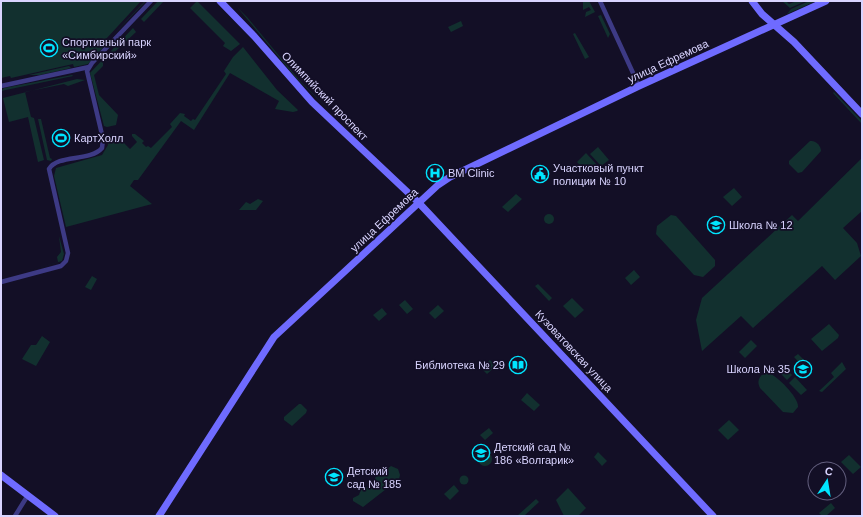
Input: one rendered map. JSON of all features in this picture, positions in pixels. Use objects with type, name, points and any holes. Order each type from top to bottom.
[{"type":"street","points":[[1,86],[88,68],[151,1]]},
{"type":"street","name":"Олимпийский проспект","points":[[220,1],[249,30],[312,102],[418,202]]},
{"type":"street","points":[[600,1],[639,86]]},
{"type":"street","points":[[752,1],[762,14],[800,48],[862,114]]},
{"type":"street","name":"улица Ефремова","points":[[159,516],[274,337],[418,202],[450,177],[639,86],[826,1]]},
{"type":"street","points":[[1,282],[61,266],[66,261],[68,253],[49,169],[56,163],[94,154],[102,148],[103,139],[87,75],[88,68]]},
{"type":"street","name":"Кузоватовская улица","points":[[418,202],[713,516]]},
{"type":"street","points":[[1,475],[28,495],[51,515]]},
{"type":"street","points":[[14,516],[28,495]]},
{"type":"green space","name":"Спортивный парк «Симбирский»","points":[[1,1],[141,1],[106,39],[109,41],[88,64],[74,67],[73,64],[11,78],[10,76],[1,78]]},
{"type":"green space","points":[[145,1],[146,1],[110,38]]},
{"type":"green space","points":[[158,1],[164,1],[144,22],[141,19]]},
{"type":"green space","points":[[197,1],[240,44],[231,51],[223,46],[225,43],[190,8]]},
{"type":"green space","points":[[583,1],[589,1],[595,12],[585,17],[586,12],[591,10],[589,7],[583,10]]},
{"type":"green space","points":[[782,1],[786,1],[789,4],[797,1],[806,1],[790,8]]},
{"type":"green space","points":[[809,1],[816,1],[787,14],[791,9]]},
{"type":"green space","points":[[237,7],[300,81],[335,115],[297,79]]},
{"type":"green space","points":[[601,15],[610,34],[608,38],[598,16]]},
{"type":"green space","points":[[461,21],[463,26],[451,32],[448,27]]},
{"type":"green space","points":[[133,28],[136,32],[103,63],[103,66],[94,75],[99,95],[118,115],[116,125],[107,127],[104,126],[90,73]]},
{"type":"green space","points":[[575,33],[589,57],[585,59],[573,34]]},
{"type":"green space","points":[[243,47],[277,90],[298,110],[293,112],[275,109],[279,101],[230,73],[194,130],[181,121],[138,180],[134,180],[130,186],[152,204],[66,227],[54,176],[56,168],[102,155],[108,145],[106,135],[110,134],[117,137],[130,149],[137,142],[132,136],[132,134],[135,134],[144,141],[142,143],[146,147],[148,146],[151,148],[172,127],[170,124],[180,113],[185,114],[184,116],[191,121],[193,119],[195,120],[226,74],[224,71],[233,57]]},
{"type":"green space","points":[[69,66],[71,68],[40,75],[29,75]]},
{"type":"green space","points":[[73,76],[1,91],[4,88]]},
{"type":"green space","points":[[77,79],[85,80],[68,86],[64,84],[32,91]]},
{"type":"green space","points":[[25,92],[31,117],[34,118],[44,160],[38,162],[28,117],[9,122],[3,98]]},
{"type":"green space","points":[[834,92],[862,121],[862,124],[833,93]]},
{"type":"green space","points":[[38,119],[41,119],[50,158],[52,159],[51,161],[47,160]]},
{"type":"green space","points":[[810,141],[814,141],[818,144],[821,151],[802,172],[798,173],[789,164],[789,161]]},
{"type":"green space","points":[[598,147],[609,160],[601,166],[590,154]]},
{"type":"green space","points":[[586,153],[598,166],[588,174],[577,162]]},
{"type":"green space","points":[[862,158],[862,211],[843,228],[857,243],[861,256],[835,280],[822,266],[753,328],[741,316],[702,351],[696,320],[702,298],[792,215],[798,221]]},
{"type":"green space","points":[[734,188],[742,197],[732,206],[723,197]]},
{"type":"green space","points":[[516,194],[522,199],[508,212],[502,207]]},
{"type":"green space","points":[[258,199],[263,201],[256,210],[239,210],[246,202],[250,204]]},
{"type":"green space","points":[[547,214],[551,214],[554,219],[551,224],[547,224],[544,221],[544,217]]},
{"type":"green space","points":[[671,215],[676,216],[715,260],[715,266],[703,277],[694,275],[656,234],[657,226]]},
{"type":"green space","points":[[59,236],[64,254],[62,261],[27,271],[58,262],[57,257],[61,252]]},
{"type":"green space","points":[[634,270],[640,277],[631,285],[625,278]]},
{"type":"green space","points":[[92,276],[97,279],[91,290],[85,287]]},
{"type":"green space","points":[[538,284],[552,298],[549,301],[535,286]]},
{"type":"green space","points":[[572,298],[584,310],[575,318],[563,306]]},
{"type":"green space","points":[[405,300],[413,309],[407,314],[399,305]]},
{"type":"green space","points":[[438,305],[444,311],[435,319],[429,313]]},
{"type":"green space","points":[[382,308],[387,314],[379,321],[373,315]]},
{"type":"green space","points":[[829,324],[839,335],[838,338],[822,351],[811,339]]},
{"type":"green space","points":[[42,336],[50,342],[36,366],[22,359],[31,345],[36,345]]},
{"type":"green space","points":[[751,340],[757,346],[745,358],[739,352]]},
{"type":"green space","points":[[798,354],[808,364],[804,368],[794,357]]},
{"type":"green space","points":[[490,360],[496,366],[487,374],[481,368]]},
{"type":"green space","points":[[842,362],[846,369],[822,392],[819,391],[834,377],[831,373]]},
{"type":"green space","points":[[784,366],[792,375],[787,380],[778,371]]},
{"type":"green space","points":[[768,373],[782,382],[795,398],[798,407],[793,413],[783,412],[760,388],[758,382],[761,376]]},
{"type":"green space","points":[[795,377],[807,390],[801,395],[789,383]]},
{"type":"green space","points":[[527,393],[540,405],[534,411],[521,400]]},
{"type":"green space","points":[[299,404],[307,410],[306,413],[292,426],[284,420],[284,417]]},
{"type":"green space","points":[[729,420],[739,430],[728,440],[718,430]]},
{"type":"green space","points":[[489,428],[493,433],[485,440],[480,435]]},
{"type":"green space","points":[[485,452],[490,454],[492,459],[490,464],[485,466],[480,464],[478,459],[480,454]]},
{"type":"green space","points":[[598,452],[607,461],[602,466],[594,457]]},
{"type":"green space","points":[[849,455],[861,467],[853,474],[847,468],[847,461],[842,461]]},
{"type":"green space","points":[[391,466],[398,469],[400,475],[399,479],[363,507],[353,501],[353,498],[359,495],[361,489],[373,485],[376,476],[380,475]]},
{"type":"green space","points":[[464,475],[469,480],[464,485],[459,480]]},
{"type":"green space","points":[[454,485],[459,491],[450,500],[444,494]]},
{"type":"green space","points":[[568,488],[586,508],[578,516],[564,516],[556,500]]},
{"type":"green space","points":[[536,499],[539,502],[524,516],[517,516]]},
{"type":"green space","points":[[831,503],[835,508],[826,516],[822,516],[819,513]]},
{"type":"place","name":"Спортивный парк «Симбирский»","points":[[49,48]]},
{"type":"place","name":"КартХолл","points":[[61,138]]},
{"type":"place","name":"BM Clinic","points":[[435,173]]},
{"type":"place","name":"Участковый пункт полиции № 10","points":[[540,174]]},
{"type":"place","name":"Школа № 12","points":[[716,225]]},
{"type":"place","name":"Библиотека № 29","points":[[518,365]]},
{"type":"place","name":"Школа № 35","points":[[803,369]]},
{"type":"place","name":"Детский сад № 186 «Волгарик»","points":[[481,453]]},
{"type":"place","name":"Детский сад № 185","points":[[334,477]]}]
